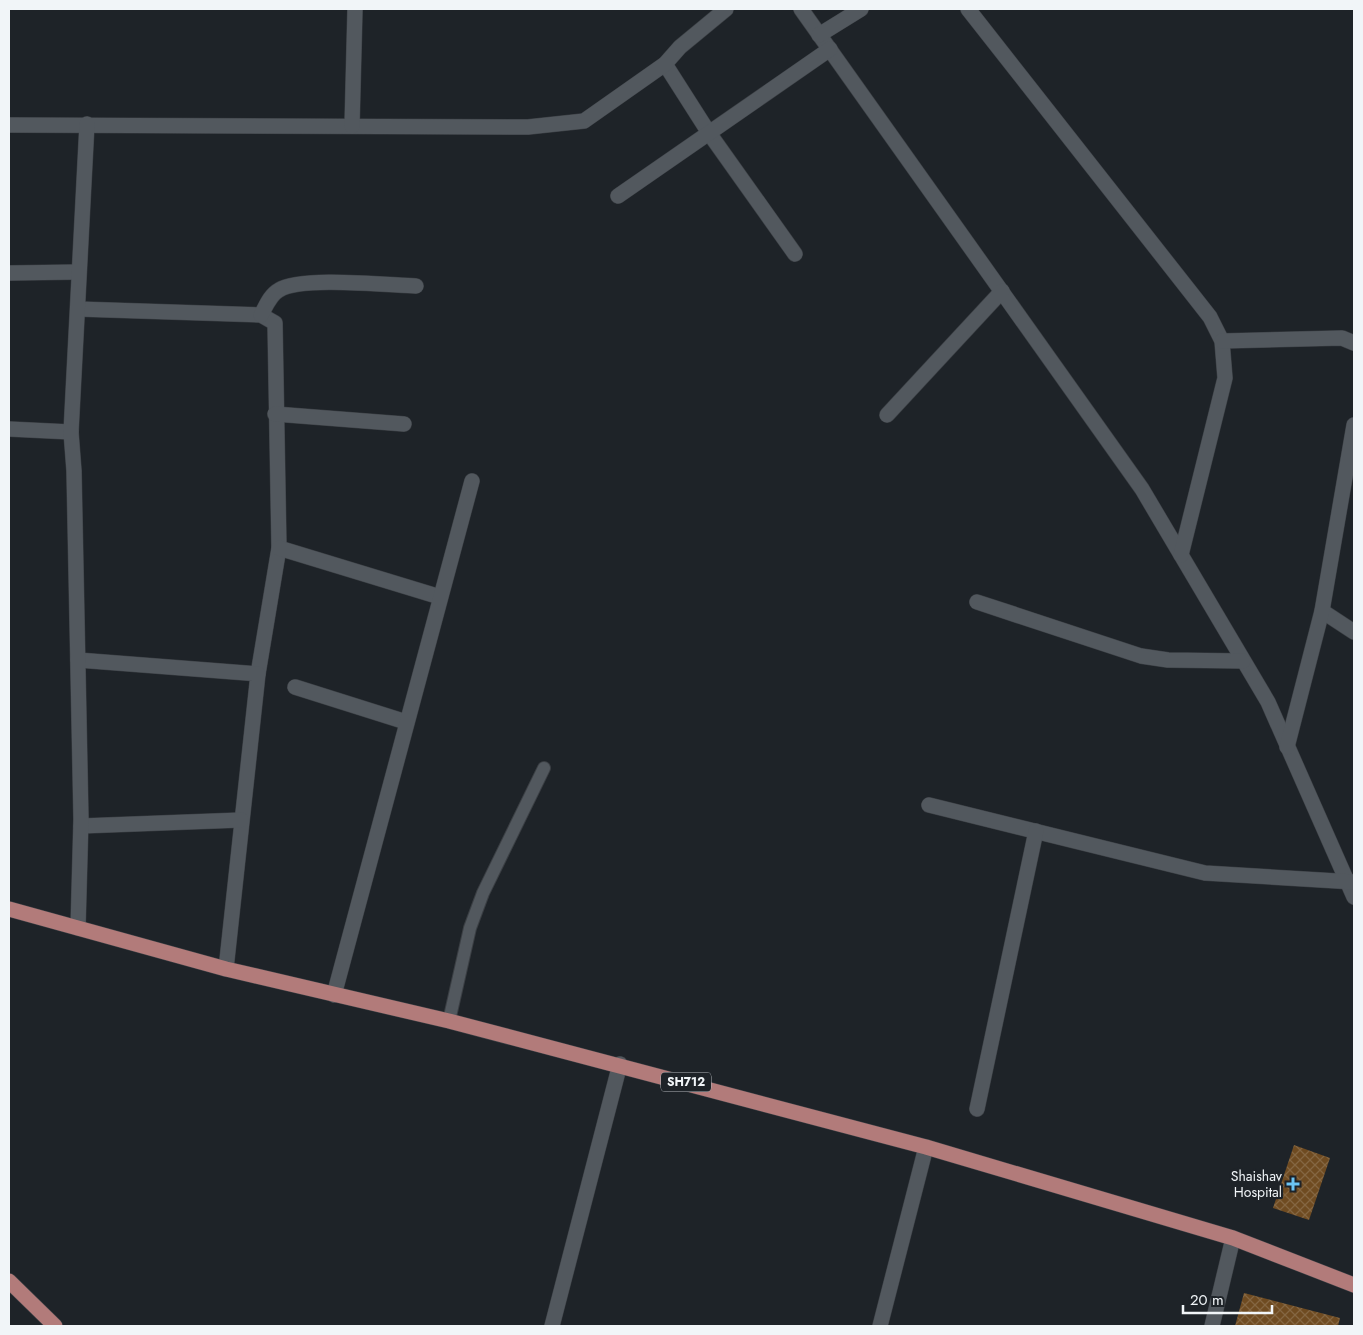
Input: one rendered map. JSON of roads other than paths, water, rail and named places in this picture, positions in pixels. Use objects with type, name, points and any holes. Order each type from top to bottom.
[{"type":"main road","name":"SH712","points":[[9,909],[226,969],[449,1021],[620,1064],[926,1147],[1232,1238],[1354,1285]]},
{"type":"main road","points":[[9,1281],[56,1326]]},
{"type":"street","points":[[352,126],[355,9]]},
{"type":"street","points":[[9,125],[528,127],[584,121],[665,64],[680,47],[726,9]]},
{"type":"street","points":[[801,9],[1142,489],[1268,702],[1350,882],[1354,897]]},
{"type":"street","points":[[819,35],[860,9]]},
{"type":"street","points":[[968,9],[1210,317],[1222,341],[1225,378],[1181,554]]},
{"type":"street","points":[[618,196],[830,49]]},
{"type":"street","points":[[665,64],[709,133],[794,254]]},
{"type":"street","points":[[78,928],[81,826],[74,471],[71,432],[87,124]]},
{"type":"street","points":[[9,272],[78,272]]},
{"type":"street","points":[[261,315],[272,296],[287,286],[307,283],[416,286]]},
{"type":"street","points":[[887,415],[1002,292]]},
{"type":"street","points":[[78,309],[261,315],[272,319],[276,328],[275,414],[279,548],[258,674],[226,969]]},
{"type":"street","points":[[1222,341],[1342,338],[1354,343]]},
{"type":"street","points":[[275,414],[404,424]]},
{"type":"street","points":[[1287,747],[1322,611],[1354,425]]},
{"type":"street","points":[[9,429],[71,432]]},
{"type":"street","points":[[334,995],[472,481]]},
{"type":"street","points":[[279,548],[440,597]]},
{"type":"street","points":[[977,602],[1141,656],[1168,660],[1243,661]]},
{"type":"street","points":[[1322,611],[1354,632]]},
{"type":"street","points":[[78,660],[258,674]]},
{"type":"street","points":[[295,688],[406,722]]},
{"type":"street","points":[[929,805],[1204,873],[1350,882]]},
{"type":"street","points":[[81,826],[241,820]]},
{"type":"street","points":[[977,1109],[1036,831]]},
{"type":"street","points":[[552,1326],[620,1064]]},
{"type":"street","points":[[880,1326],[926,1147]]},
{"type":"street","points":[[1212,1326],[1232,1238]]},
{"type":"lane","points":[[449,1021],[470,928],[480,902],[544,768]]},
{"type":"place","name":"Shaishav Hospital","points":[[1293,1184]]}]
